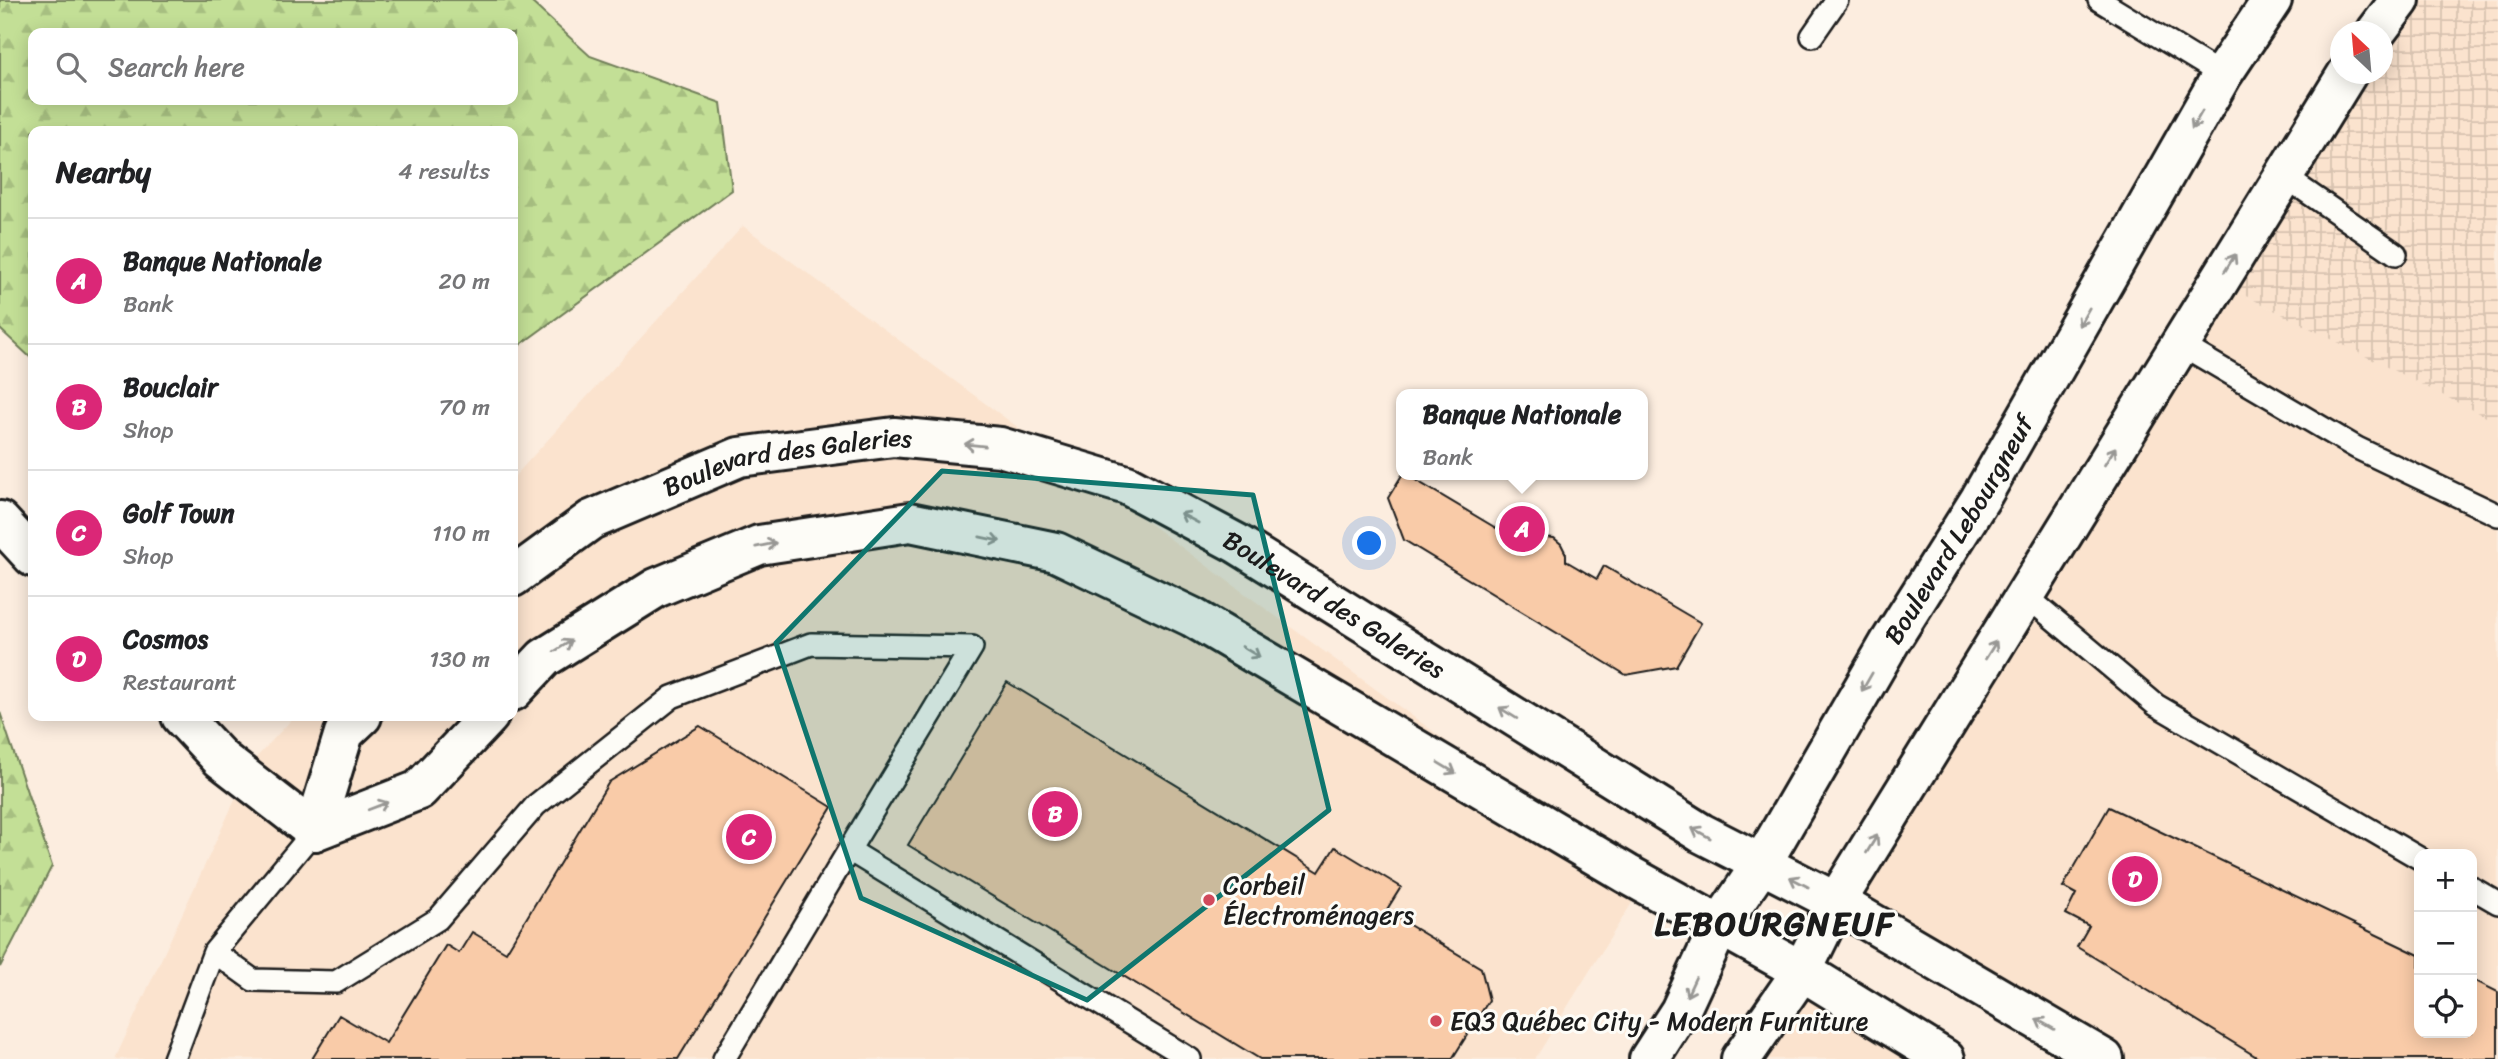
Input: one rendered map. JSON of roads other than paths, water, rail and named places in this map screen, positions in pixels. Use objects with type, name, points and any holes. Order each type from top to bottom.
[{"type":"street","name":"Boulevard Lebourgneuf","points":[[1649,1059],[1680,1011],[1720,925],[1762,863],[1890,642],[1980,499],[2222,75],[2272,0]]},
{"type":"street","points":[[2384,21],[2400,0]]},
{"type":"street","points":[[1741,1059],[1802,971],[1836,902],[2341,84]]},
{"type":"street","name":"Boulevard des Galeries","points":[[518,574],[591,520],[739,457],[894,437],[1000,447],[1127,485],[1236,543],[1701,833],[1836,902],[2104,1059]]},
{"type":"street","points":[[0,521],[28,552]]},
{"type":"street","points":[[518,686],[544,658],[656,588],[759,545],[911,522],[1056,552],[1192,617],[1627,874],[1802,971],[1945,1059]]},
{"type":"street","points":[[186,721],[220,759],[314,831]]},
{"type":"street","points":[[314,831],[344,733],[357,721]]},
{"type":"street","points":[[314,831],[419,790],[484,721]]},
{"type":"lane","points":[[1812,36],[1837,0]]},
{"type":"lane","points":[[2099,0],[2222,75]]},
{"type":"lane","points":[[2284,176],[2396,254]]},
{"type":"lane","points":[[2180,344],[2357,448],[2498,515]]},
{"type":"lane","points":[[2025,595],[2156,705],[2414,855]]},
{"type":"lane","points":[[214,952],[253,980],[336,982],[438,919],[536,805],[672,697],[811,644],[972,647],[724,1059]]},
{"type":"lane","points":[[174,1059],[214,952],[314,831]]},
{"type":"lane","points":[[849,850],[1156,1050],[1189,1059]]},
{"type":"lane","points":[[2477,891],[2498,903]]},
{"type":"place","name":"Banque Nationale","points":[[1522,529]]},
{"type":"place","name":"Bouclair","points":[[1055,814]]},
{"type":"place","name":"Golf Town","points":[[749,837]]},
{"type":"place","name":"Cosmos","points":[[2135,879]]},
{"type":"place","name":"Corbeil Électroménagers","points":[[1209,900]]},
{"type":"place","name":"EQ3 Québec City - Modern Furniture","points":[[1436,1021]]},
{"type":"district","name":"LEBOURGNEUF","points":[[1775,923]]}]
